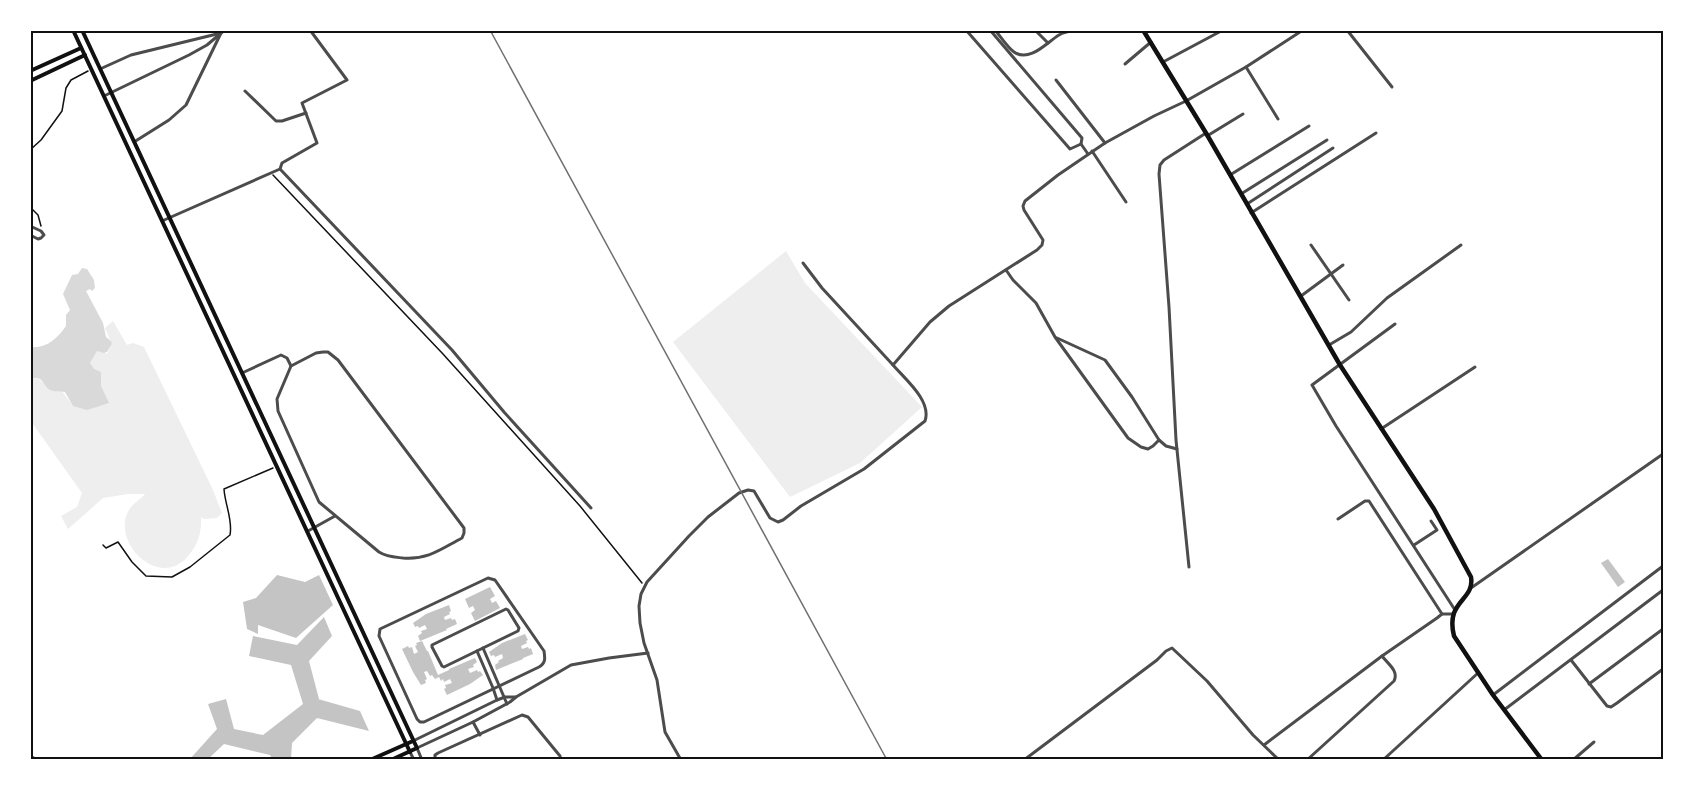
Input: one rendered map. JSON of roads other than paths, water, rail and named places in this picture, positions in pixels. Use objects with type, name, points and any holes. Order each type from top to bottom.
[{"type":"main road","points":[[73,30],[410,752]]},
{"type":"main road","points":[[82,30],[417,748],[391,760]]},
{"type":"main road","points":[[1143,30],[1340,365],[1434,509],[1471,577],[1471,588],[1454,612],[1452,625],[1454,636],[1478,674],[1542,760]]},
{"type":"main road","points":[[30,71],[81,48]]},
{"type":"main road","points":[[30,81],[85,55]]},
{"type":"main road","points":[[369,760],[413,741]]},
{"type":"main road","points":[[30,757],[37,760]]},
{"type":"street","points":[[162,221],[280,169],[282,163],[317,143],[302,103],[347,80],[310,30]]},
{"type":"street","points":[[966,30],[1070,149],[1081,144]]},
{"type":"street","points":[[990,30],[1082,138],[1081,144]]},
{"type":"street","points":[[995,30],[1014,52],[1024,55],[1036,52],[1066,31],[1078,30]]},
{"type":"street","points":[[1035,30],[1048,43]]},
{"type":"street","points":[[892,365],[930,322],[948,306],[1037,250],[1043,240],[1024,210],[1023,204],[1058,175],[1105,143],[1246,67],[1303,30]]},
{"type":"street","points":[[1347,30],[1392,87]]},
{"type":"street","points":[[100,69],[131,55],[223,31]]},
{"type":"street","points":[[104,96],[207,45],[223,31]]},
{"type":"street","points":[[134,142],[169,120],[186,105],[223,31]]},
{"type":"street","points":[[1162,62],[1220,31]]},
{"type":"street","points":[[1125,64],[1151,42]]},
{"type":"street","points":[[1246,67],[1278,119]]},
{"type":"street","points":[[1056,80],[1105,143]]},
{"type":"street","points":[[244,91],[276,120],[282,121],[306,113]]},
{"type":"street","points":[[1189,567],[1177,449],[1159,169],[1164,160],[1243,114]]},
{"type":"street","points":[[1230,175],[1309,126]]},
{"type":"street","points":[[1251,213],[1376,133]]},
{"type":"street","points":[[1241,194],[1327,140]]},
{"type":"street","points":[[1081,144],[1090,152],[1126,202]]},
{"type":"street","points":[[1246,204],[1333,148]]},
{"type":"street","points":[[280,169],[452,350],[504,412],[591,508]]},
{"type":"street","points":[[30,226],[44,235],[41,238],[30,235]]},
{"type":"street","points":[[1311,245],[1349,300]]},
{"type":"street","points":[[1329,345],[1351,332],[1387,298],[1461,245]]},
{"type":"street","points":[[681,760],[666,732],[657,680],[642,633],[639,606],[645,586],[708,517],[739,493],[754,491],[770,518],[778,522],[783,520],[801,506],[864,469],[926,421],[928,414],[922,398],[822,288],[803,263]]},
{"type":"street","points":[[1300,296],[1343,265]]},
{"type":"street","points":[[1006,270],[1036,303],[1055,337],[1128,438],[1148,449],[1159,440]]},
{"type":"street","points":[[1264,745],[1442,614],[1454,612],[1312,385],[1395,324]]},
{"type":"street","points":[[1055,337],[1104,360],[1132,397],[1159,440],[1166,446],[1177,449]]},
{"type":"street","points":[[328,352],[334,355],[464,528],[462,538],[425,558],[390,557],[379,552],[316,498],[278,411],[277,399],[291,366],[316,353],[328,352]]},
{"type":"street","points":[[242,373],[281,355],[287,358],[291,366]]},
{"type":"street","points":[[1381,429],[1475,367]]},
{"type":"street","points":[[1471,588],[1663,454]]},
{"type":"street","points":[[1338,519],[1365,501],[1369,501],[1442,614]]},
{"type":"street","points":[[307,532],[335,516]]},
{"type":"street","points":[[1414,545],[1437,530],[1431,521]]},
{"type":"street","points":[[1493,695],[1663,566]]},
{"type":"street","points":[[488,578],[493,578],[545,655],[543,665],[500,684],[420,722],[379,636],[380,629],[488,578]]},
{"type":"street","points":[[1504,710],[1663,590]]},
{"type":"street","points":[[507,609],[519,627],[518,630],[477,651],[444,667],[432,646],[507,609]]},
{"type":"street","points":[[1588,684],[1663,629]]},
{"type":"street","points":[[483,648],[507,704]]},
{"type":"street","points":[[1024,760],[1172,648],[1207,681],[1280,760]]},
{"type":"street","points":[[477,651],[497,700]]},
{"type":"street","points":[[422,760],[417,748],[507,704],[571,665],[648,653]]},
{"type":"street","points":[[1307,760],[1394,681],[1396,673],[1382,656]]},
{"type":"street","points":[[1571,659],[1603,703],[1611,707],[1663,669]]},
{"type":"street","points":[[1383,760],[1478,674]]},
{"type":"street","points":[[413,741],[497,700],[516,697]]},
{"type":"street","points":[[435,760],[435,755],[438,753],[518,716],[526,715],[561,760]]},
{"type":"street","points":[[473,722],[480,735]]},
{"type":"street","points":[[1573,760],[1594,742]]},
{"type":"street","points":[[410,752],[414,760]]},
{"type":"railway","points":[[490,30],[887,760]]}]
